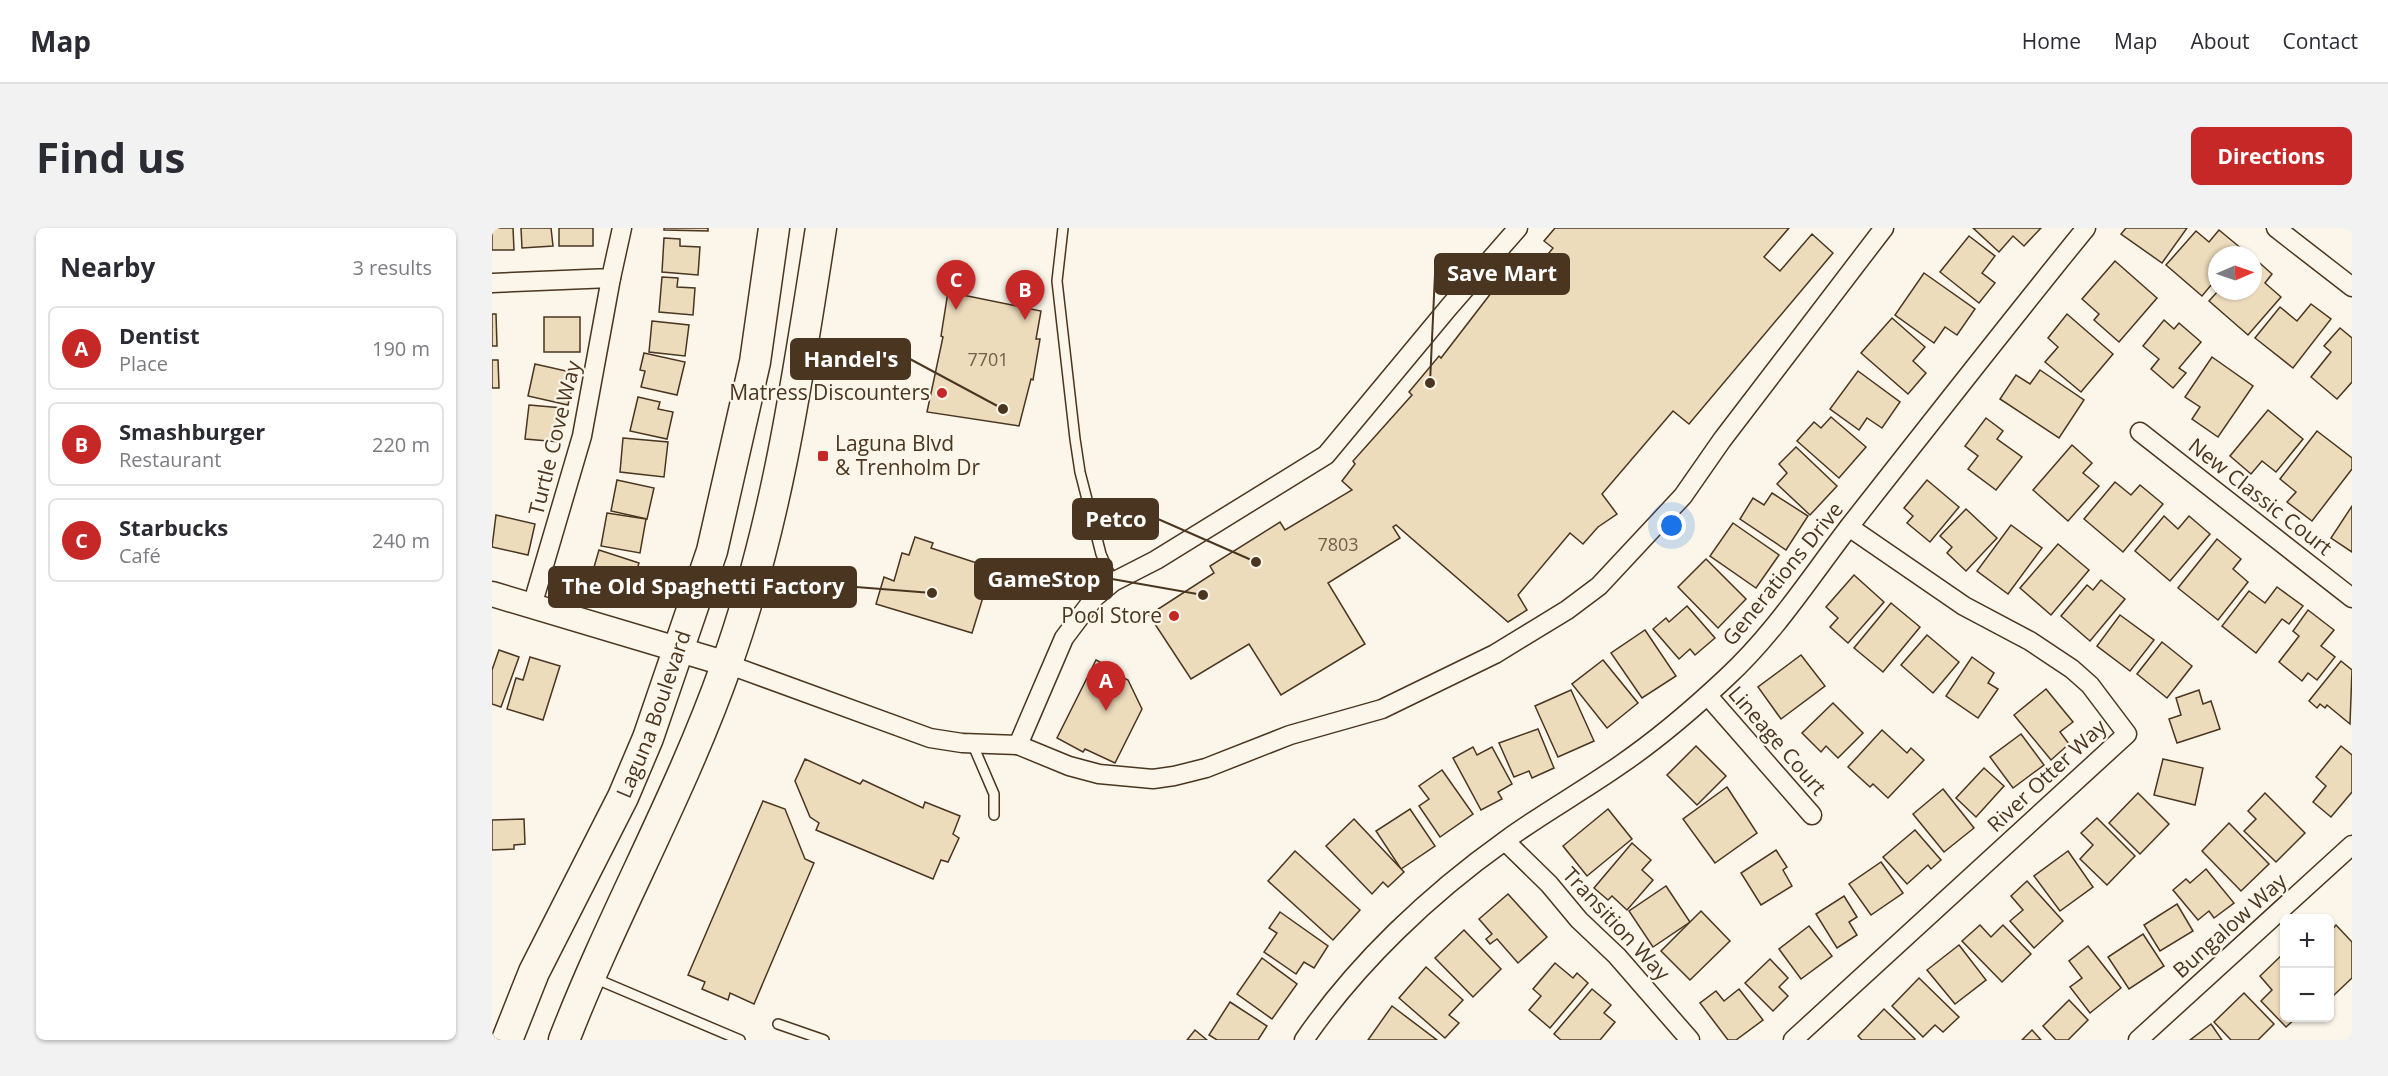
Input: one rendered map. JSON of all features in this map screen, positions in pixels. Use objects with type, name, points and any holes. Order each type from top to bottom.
[{"type":"main road","name":"Laguna Boulevard","points":[[507,1040],[534,972],[623,797],[648,738],[712,551],[755,363],[774,228]]},
{"type":"main road","points":[[564,1040],[589,975],[698,741],[727,664],[759,558],[783,464],[801,369],[821,228]]},
{"type":"street","name":"Turtle Cove Way","points":[[532,606],[582,436],[622,228]]},
{"type":"street","points":[[1018,745],[1064,638],[1084,609],[1113,582],[1156,560],[1326,455],[1518,228]]},
{"type":"street","points":[[492,594],[727,664],[930,738],[1018,745],[1069,766],[1099,774],[1153,779],[1206,768],[1290,735],[1382,709],[1495,654],[1558,616],[1599,586],[1683,496],[1722,440],[1884,228]]},
{"type":"street","name":"Generations Drive","points":[[1304,1040],[1360,970],[1406,923],[1455,879],[1504,841],[1620,766],[1708,696],[1767,635],[1849,527],[2086,228]]},
{"type":"street","points":[[2276,228],[2352,287]]},
{"type":"street","points":[[492,283],[611,278]]},
{"type":"street","name":"New Classic Court","points":[[2140,432],[2352,598]]},
{"type":"street","name":"River Otter Way","points":[[1793,1040],[2127,734],[2090,685],[2072,669],[2030,641],[1964,606],[1849,527]]},
{"type":"street","name":"Lineage Court","points":[[1708,696],[1812,815]]},
{"type":"street","name":"Transition Way","points":[[1504,841],[1549,884],[1579,920],[1617,956],[1690,1040]]},
{"type":"street","name":"Bungalow Way","points":[[2138,1040],[2352,845]]},
{"type":"lane","points":[[1063,228],[1057,281],[1075,440],[1080,472],[1101,554],[1113,582]]},
{"type":"lane","points":[[972,743],[994,794],[994,816]]},
{"type":"lane","points":[[589,975],[740,1040]]},
{"type":"lane","points":[[778,1023],[824,1040]]},
{"type":"building","points":[[492,228],[513,228],[514,250],[492,250]]},
{"type":"building","points":[[521,228],[551,228],[553,246],[522,248]]},
{"type":"building","points":[[559,228],[593,228],[593,246],[559,246]]},
{"type":"building","points":[[664,228],[708,228],[708,231],[664,230]]},
{"type":"building","points":[[1555,228],[1789,228],[1764,257],[1780,271],[1812,234],[1833,253],[1689,424],[1673,411],[1602,494],[1617,514],[1598,527],[1583,544],[1570,533],[1518,595],[1527,610],[1508,622],[1396,525],[1393,527],[1400,538],[1328,583],[1365,644],[1281,695],[1249,644],[1191,679],[1149,615],[1214,573],[1210,566],[1280,522],[1285,530],[1352,490],[1342,481],[1355,464],[1353,461],[1412,395],[1409,392],[1439,356],[1441,358],[1495,288],[1498,291],[1511,274],[1523,284],[1553,248],[1544,241]]},
{"type":"building","points":[[1973,228],[2041,228],[2024,246],[2013,236],[1999,252]]},
{"type":"building","points":[[2126,228],[2187,228],[2162,263],[2121,234]]},
{"type":"building","points":[[2219,230],[2238,246],[2208,246],[2208,289],[2202,296],[2166,265],[2196,231],[2209,242]]},
{"type":"building","points":[[1969,236],[1995,256],[1982,273],[1995,283],[1979,303],[1940,272]]},
{"type":"building","points":[[664,238],[680,239],[680,246],[700,247],[698,275],[662,272]]},
{"type":"building","points":[[2115,261],[2157,298],[2119,342],[2094,320],[2099,314],[2082,299]]},
{"type":"building","points":[[2262,265],[2272,274],[2265,283],[2281,297],[2248,335],[2209,301],[2262,300]]},
{"type":"building","points":[[1924,273],[1975,309],[1957,335],[1945,327],[1934,343],[1895,315]]},
{"type":"building","points":[[662,277],[678,278],[677,287],[695,288],[693,315],[659,312]]},
{"type":"building","points":[[948,292],[1041,311],[1036,339],[1040,339],[1033,380],[1031,379],[1019,426],[927,412],[943,337],[941,336]]},
{"type":"building","points":[[2311,304],[2331,319],[2293,368],[2255,338],[2280,307],[2297,321]]},
{"type":"building","points":[[492,314],[496,314],[497,346],[492,346]]},
{"type":"building","points":[[2067,314],[2113,354],[2081,392],[2045,362],[2058,347],[2048,338]]},
{"type":"building","points":[[544,317],[580,317],[580,352],[544,352]]},
{"type":"building","points":[[1892,318],[1925,347],[1913,361],[1926,373],[1908,394],[1861,353]]},
{"type":"building","points":[[2164,320],[2174,329],[2179,323],[2201,342],[2179,368],[2186,373],[2173,388],[2151,369],[2159,359],[2143,346]]},
{"type":"building","points":[[652,321],[689,325],[685,356],[649,352]]},
{"type":"building","points":[[2340,328],[2352,338],[2352,382],[2337,399],[2311,377],[2331,352],[2324,346]]},
{"type":"building","points":[[644,353],[685,362],[677,395],[641,387],[645,371],[640,370]]},
{"type":"building","points":[[2212,357],[2253,386],[2218,437],[2192,419],[2200,407],[2185,397]]},
{"type":"building","points":[[492,360],[498,360],[499,388],[492,388]]},
{"type":"building","points":[[535,364],[575,373],[568,405],[528,396]]},
{"type":"building","points":[[2040,370],[2084,400],[2059,438],[2000,399],[2016,375],[2030,384]]},
{"type":"building","points":[[1858,371],[1900,402],[1882,428],[1867,418],[1859,430],[1830,409]]},
{"type":"building","points":[[638,397],[660,402],[658,409],[673,412],[667,439],[630,431]]},
{"type":"building","points":[[529,405],[563,408],[560,442],[525,439]]},
{"type":"building","points":[[2268,410],[2303,439],[2276,472],[2262,461],[2251,474],[2230,456]]},
{"type":"building","points":[[1831,417],[1866,447],[1839,478],[1797,441],[1814,422],[1821,428]]},
{"type":"building","points":[[1986,418],[2003,431],[1997,439],[2022,457],[1996,490],[1968,469],[1978,456],[1965,446]]},
{"type":"building","points":[[2317,431],[2352,458],[2352,469],[2312,521],[2287,502],[2296,492],[2280,479]]},
{"type":"building","points":[[623,438],[668,442],[664,477],[620,472]]},
{"type":"building","points":[[2072,445],[2092,463],[2083,473],[2099,486],[2068,521],[2033,490]]},
{"type":"building","points":[[1796,447],[1837,486],[1810,515],[1777,484],[1787,473],[1779,464]]},
{"type":"building","points":[[617,480],[654,488],[647,519],[611,511]]},
{"type":"building","points":[[1927,480],[1959,507],[1930,542],[1907,523],[1913,516],[1904,508]]},
{"type":"building","points":[[2115,482],[2131,495],[2140,485],[2163,504],[2123,552],[2084,519]]},
{"type":"building","points":[[1772,493],[1808,516],[1786,550],[1740,519],[1753,498],[1764,505]]},
{"type":"building","points":[[2352,506],[2352,552],[2331,538]]},
{"type":"building","points":[[1966,509],[1997,538],[1966,571],[1947,553],[1952,547],[1940,536]]},
{"type":"building","points":[[607,513],[646,519],[640,553],[601,546]]},
{"type":"building","points":[[496,515],[535,524],[528,555],[492,547]]},
{"type":"building","points":[[2164,516],[2178,529],[2189,516],[2210,534],[2170,581],[2135,551]]},
{"type":"building","points":[[1733,523],[1779,555],[1756,588],[1710,556]]},
{"type":"building","points":[[2011,525],[2042,548],[2008,594],[1977,571]]},
{"type":"building","points":[[915,537],[933,543],[931,548],[992,568],[972,633],[876,604],[884,577],[894,581],[902,553],[909,555]]},
{"type":"building","points":[[2217,539],[2241,559],[2233,569],[2248,582],[2218,620],[2178,588]]},
{"type":"building","points":[[2058,544],[2089,570],[2051,615],[2020,588]]},
{"type":"building","points":[[599,550],[639,563],[629,593],[590,581]]},
{"type":"building","points":[[1706,559],[1746,599],[1718,628],[1678,587]]},
{"type":"building","points":[[1854,575],[1884,602],[1848,643],[1830,627],[1838,618],[1826,607]]},
{"type":"building","points":[[2101,580],[2125,599],[2090,641],[2061,616],[2087,585],[2093,590]]},
{"type":"building","points":[[2277,587],[2303,606],[2289,624],[2282,619],[2256,653],[2222,626],[2249,591],[2265,603]]},
{"type":"building","points":[[1891,603],[1920,627],[1883,672],[1854,648]]},
{"type":"building","points":[[1687,606],[1715,638],[1695,655],[1690,649],[1679,659],[1653,629],[1666,618],[1669,622]]},
{"type":"building","points":[[2308,610],[2334,630],[2321,646],[2335,657],[2317,680],[2308,673],[2302,681],[2279,662],[2299,636],[2293,631]]},
{"type":"building","points":[[2120,615],[2154,640],[2130,671],[2097,646]]},
{"type":"building","points":[[1645,630],[1676,676],[1642,698],[1611,653]]},
{"type":"building","points":[[1927,635],[1959,662],[1933,693],[1901,665]]},
{"type":"building","points":[[2162,642],[2192,666],[2167,698],[2137,674]]},
{"type":"building","points":[[499,650],[519,657],[501,707],[492,704],[492,670]]},
{"type":"building","points":[[1801,655],[1825,686],[1781,719],[1758,687]]},
{"type":"building","points":[[530,657],[560,666],[543,720],[507,709],[516,678],[523,680]]},
{"type":"building","points":[[1972,657],[1994,673],[1988,683],[1998,689],[1978,718],[1946,696]]},
{"type":"building","points":[[1096,660],[1121,673],[1120,676],[1128,680],[1142,709],[1115,763],[1085,749],[1083,752],[1057,738]]},
{"type":"building","points":[[1603,660],[1638,703],[1607,728],[1572,684]]},
{"type":"building","points":[[2341,661],[2352,670],[2350,724],[2327,705],[2325,708],[2320,704],[2317,708],[2309,701]]},
{"type":"building","points":[[2046,689],[2073,722],[2060,732],[2069,744],[2051,760],[2014,715]]},
{"type":"building","points":[[1571,690],[1594,741],[1558,757],[1535,706]]},
{"type":"building","points":[[2199,690],[2203,704],[2211,701],[2220,729],[2177,743],[2169,719],[2181,715],[2176,698]]},
{"type":"building","points":[[1833,703],[1863,733],[1838,758],[1826,746],[1821,752],[1802,733]]},
{"type":"building","points":[[1538,729],[1554,768],[1532,778],[1529,771],[1514,777],[1499,743]]},
{"type":"building","points":[[1882,730],[1907,753],[1911,748],[1924,760],[1888,798],[1873,784],[1870,787],[1848,767]]},
{"type":"building","points":[[2021,734],[2044,765],[2013,788],[1990,757]]},
{"type":"building","points":[[1696,746],[1726,776],[1697,805],[1667,775]]},
{"type":"building","points":[[2341,746],[2352,755],[2352,792],[2331,817],[2313,802],[2326,786],[2316,777]]},
{"type":"building","points":[[1473,747],[1477,755],[1492,747],[1512,784],[1498,792],[1502,799],[1481,810],[1453,758]]},
{"type":"building","points":[[805,759],[860,784],[863,780],[923,808],[925,802],[960,816],[953,834],[959,838],[948,862],[941,860],[933,879],[816,830],[819,823],[810,817],[795,781]]},
{"type":"building","points":[[2163,759],[2203,768],[2195,805],[2154,795]]},
{"type":"building","points":[[1984,768],[2004,786],[1976,817],[1956,798]]},
{"type":"building","points":[[1442,770],[1473,814],[1440,837],[1419,806],[1429,799],[1419,786]]},
{"type":"building","points":[[1727,787],[1757,833],[1715,863],[1683,819]]},
{"type":"building","points":[[1943,789],[1974,828],[1944,852],[1913,814]]},
{"type":"building","points":[[2138,793],[2169,824],[2140,854],[2109,823]]},
{"type":"building","points":[[2265,793],[2305,833],[2276,862],[2244,831],[2256,819],[2248,811]]},
{"type":"building","points":[[763,801],[785,809],[805,859],[814,863],[754,1004],[730,993],[728,1000],[702,989],[705,982],[688,975]]},
{"type":"building","points":[[1410,809],[1435,846],[1401,869],[1376,831]]},
{"type":"building","points":[[1608,809],[1632,839],[1587,876],[1563,846]]},
{"type":"building","points":[[2097,818],[2135,856],[2107,885],[2080,859],[2093,845],[2081,833]]},
{"type":"building","points":[[524,819],[525,844],[514,845],[514,849],[492,850],[492,820]]},
{"type":"building","points":[[1354,819],[1404,872],[1388,887],[1383,882],[1372,894],[1326,846]]},
{"type":"building","points":[[2229,823],[2269,864],[2241,891],[2202,851]]},
{"type":"building","points":[[1915,830],[1941,860],[1931,869],[1928,865],[1907,884],[1883,857]]},
{"type":"building","points":[[1632,843],[1651,860],[1642,870],[1653,880],[1627,910],[1612,896],[1608,900],[1594,888]]},
{"type":"building","points":[[1776,850],[1787,867],[1783,870],[1792,886],[1761,905],[1741,873]]},
{"type":"building","points":[[1295,851],[1360,910],[1333,940],[1268,881]]},
{"type":"building","points":[[2068,851],[2093,887],[2060,911],[2034,876]]},
{"type":"building","points":[[1881,862],[1903,893],[1871,915],[1849,884]]},
{"type":"building","points":[[2206,869],[2234,903],[2214,918],[2209,911],[2198,920],[2173,890],[2186,879],[2190,883]]},
{"type":"building","points":[[2027,881],[2063,921],[2034,948],[2010,921],[2023,910],[2011,896]]},
{"type":"building","points":[[1666,886],[1690,922],[1653,947],[1629,911]]},
{"type":"building","points":[[1508,894],[1547,937],[1518,963],[1497,939],[1490,944],[1486,939],[1492,934],[1479,919]]},
{"type":"building","points":[[1844,896],[1857,917],[1849,922],[1857,935],[1837,948],[1816,914]]},
{"type":"building","points":[[2177,904],[2193,931],[2160,951],[2144,925]]},
{"type":"building","points":[[1701,911],[1730,941],[1690,980],[1661,951]]},
{"type":"building","points":[[1280,912],[1328,946],[1314,968],[1304,962],[1296,974],[1264,952],[1277,933],[1269,928]]},
{"type":"building","points":[[1980,925],[1991,937],[2003,925],[2031,954],[2002,982],[1962,941]]},
{"type":"building","points":[[2336,925],[2352,942],[2352,978],[2334,995],[2334,968],[2334,927]]},
{"type":"building","points":[[1809,926],[1832,956],[1801,979],[1779,949]]},
{"type":"building","points":[[1464,930],[1501,969],[1473,997],[1435,958]]},
{"type":"building","points":[[2143,934],[2164,966],[2129,989],[2108,957]]},
{"type":"building","points":[[1959,945],[1986,980],[1955,1004],[1927,970]]},
{"type":"building","points":[[2088,946],[2121,988],[2090,1013],[2070,987],[2082,978],[2069,961]]},
{"type":"building","points":[[2280,957],[2280,1021],[2261,1001],[2272,990],[2260,976]]},
{"type":"building","points":[[1262,958],[1297,984],[1272,1019],[1237,994]]},
{"type":"building","points":[[1770,959],[1788,978],[1779,987],[1788,996],[1773,1011],[1745,983]]},
{"type":"building","points":[[1555,963],[1573,978],[1577,973],[1588,983],[1550,1028],[1529,1010],[1541,996],[1533,989]]},
{"type":"building","points":[[1426,967],[1463,1000],[1449,1015],[1459,1023],[1445,1038],[1399,998]]},
{"type":"building","points":[[1919,978],[1959,1017],[1943,1032],[1935,1025],[1923,1037],[1892,1006]]},
{"type":"building","points":[[1592,989],[1611,1005],[1604,1013],[1615,1022],[1600,1040],[1561,1040],[1554,1034]]},
{"type":"building","points":[[1739,989],[1763,1020],[1736,1040],[1728,1040],[1700,1003],[1716,991],[1724,1001]]},
{"type":"building","points":[[2244,993],[2274,1024],[2258,1040],[2231,1040],[2214,1022]]},
{"type":"building","points":[[2069,1000],[2088,1020],[2068,1040],[2056,1040],[2043,1026]]},
{"type":"building","points":[[1230,1002],[1267,1026],[1258,1040],[1217,1040],[1209,1035]]},
{"type":"building","points":[[1392,1006],[1437,1040],[1368,1040]]},
{"type":"building","points":[[1884,1009],[1914,1040],[1862,1040],[1858,1036]]},
{"type":"building","points":[[2281,1022],[2292,1022],[2286,1027]]},
{"type":"building","points":[[2211,1024],[2222,1040],[2190,1040]]},
{"type":"building","points":[[1195,1030],[1207,1040],[1187,1040]]},
{"type":"building","points":[[2032,1030],[2041,1040],[2022,1040]]},
{"type":"place","name":"Starbucks","points":[[956,310]]},
{"type":"place","name":"Smashburger","points":[[1025,320]]},
{"type":"place","name":"Save Mart","points":[[1430,383]]},
{"type":"place","name":"Matress Discounters","points":[[942,393]]},
{"type":"place","name":"Handel's","points":[[1003,409]]},
{"type":"place","name":"Laguna Blvd & Trenholm Dr","points":[[823,456]]},
{"type":"place","name":"Petco","points":[[1256,562]]},
{"type":"place","name":"The Old Spaghetti Factory","points":[[932,593]]},
{"type":"place","name":"GameStop","points":[[1203,595]]},
{"type":"place","name":"Pool Store","points":[[1174,616]]},
{"type":"place","name":"Dentist","points":[[1106,711]]}]
